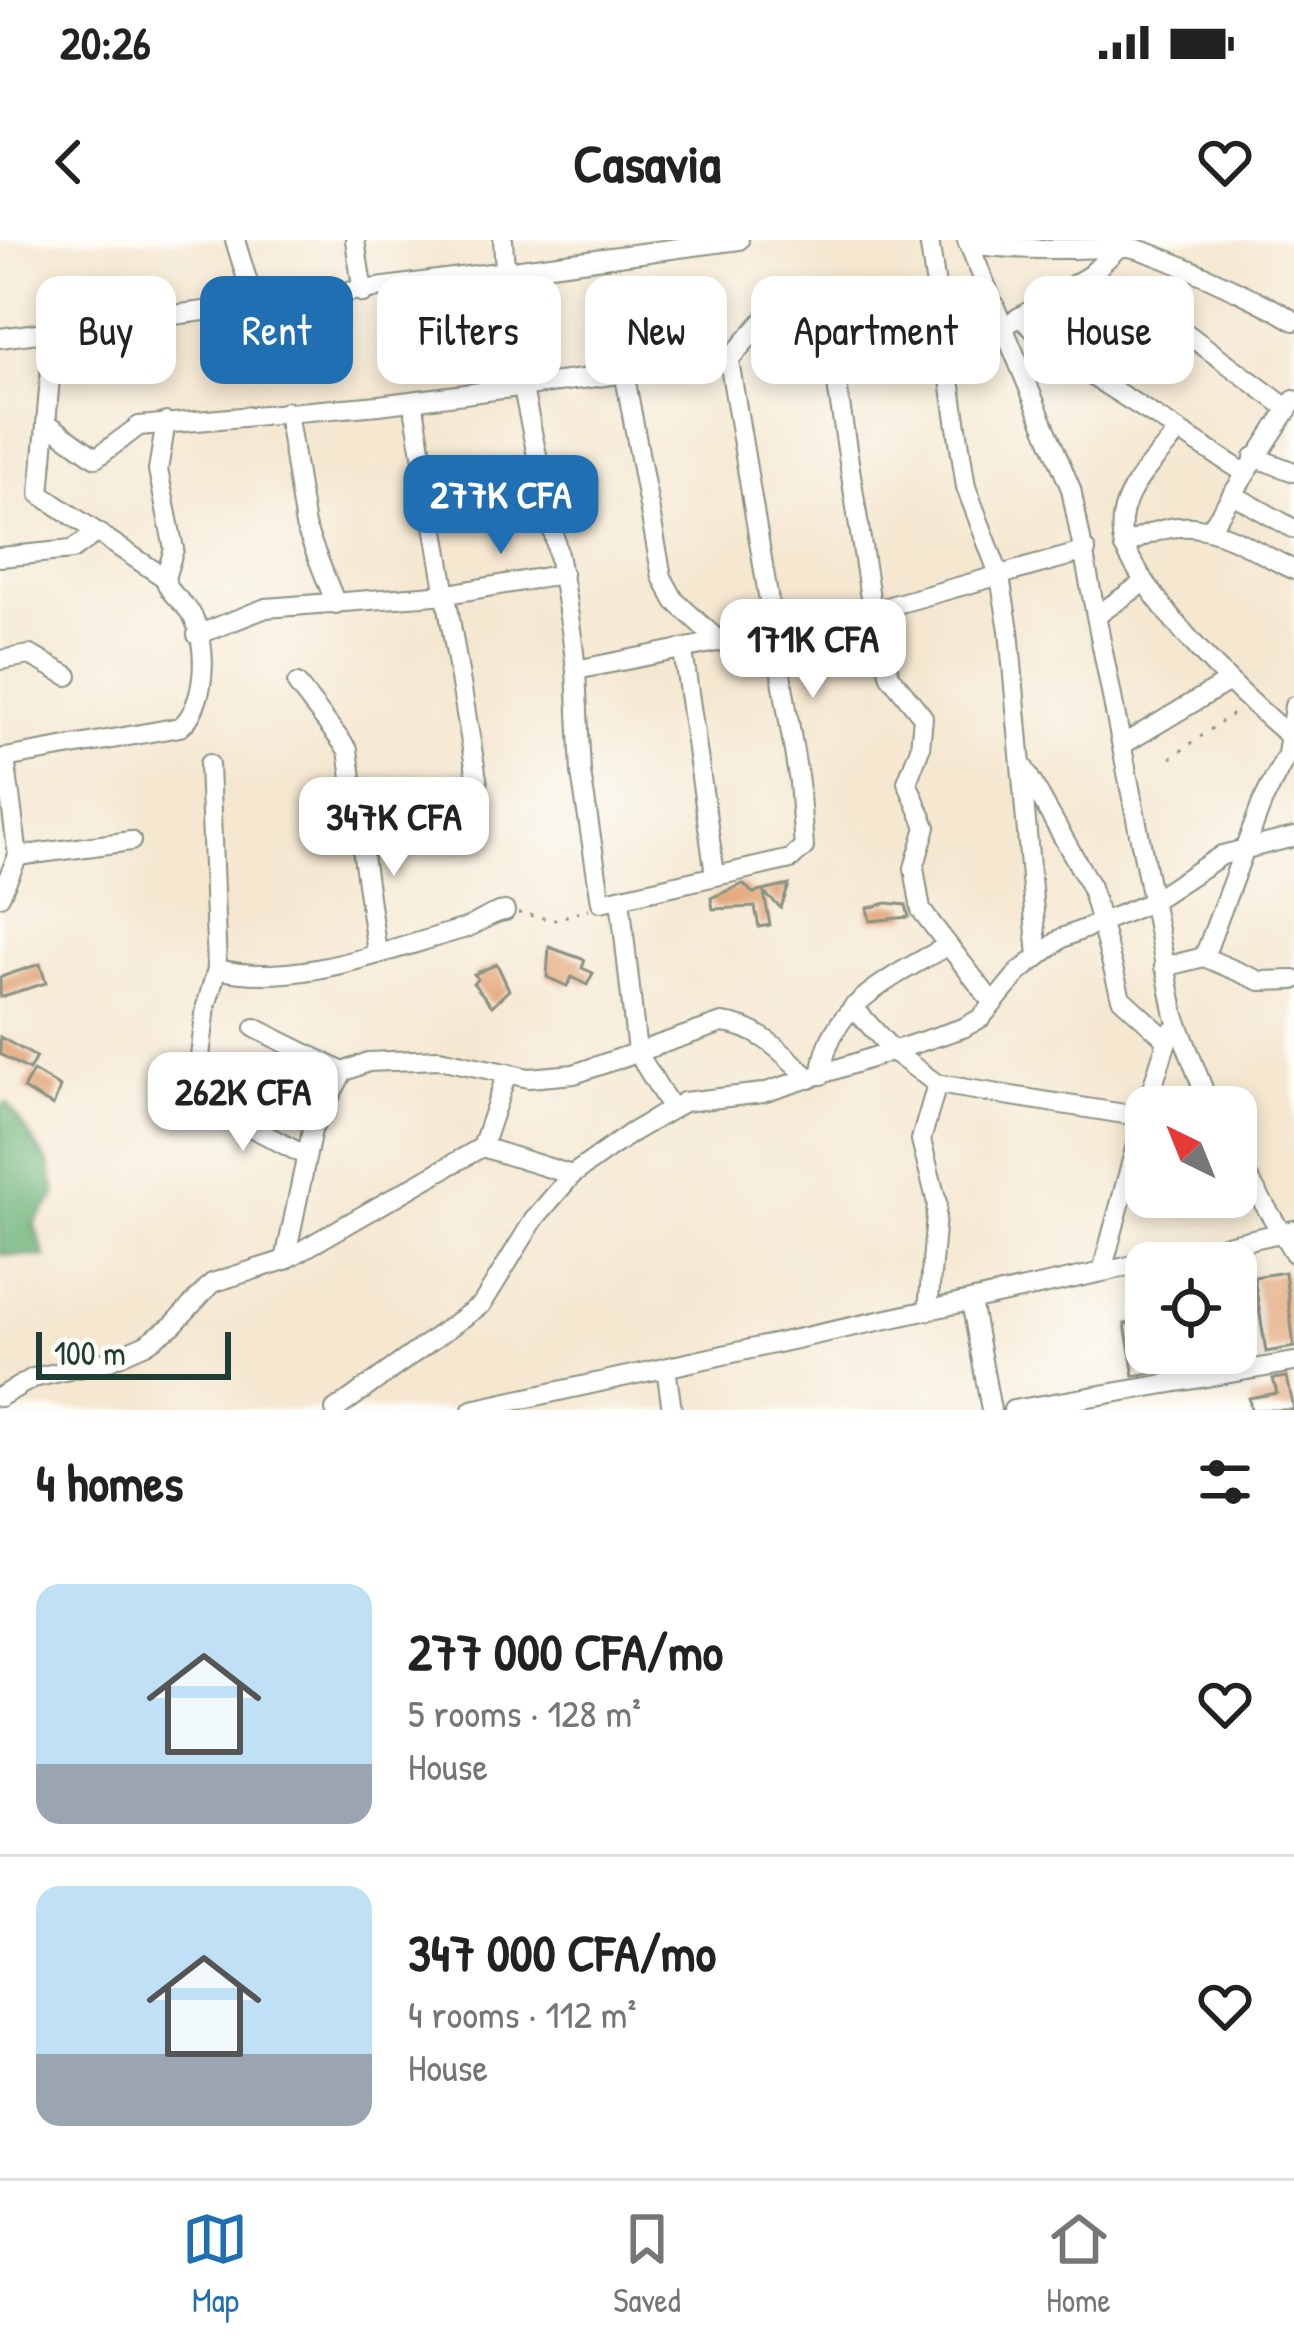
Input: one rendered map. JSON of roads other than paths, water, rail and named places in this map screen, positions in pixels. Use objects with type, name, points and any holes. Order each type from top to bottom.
[{"type":"street","points":[[235,240],[246,276]]},
{"type":"street","points":[[355,240],[363,293]]},
{"type":"street","points":[[503,240],[506,276]]},
{"type":"street","points":[[353,294],[740,240]]},
{"type":"street","points":[[929,240],[933,276]]},
{"type":"street","points":[[1202,1086],[1174,1016],[1149,903],[1099,614],[1071,489],[968,242],[1032,251],[1126,245],[1270,305],[1294,321]]},
{"type":"street","points":[[1001,327],[1090,275],[1126,245]]},
{"type":"street","points":[[1090,275],[1151,308],[1290,404],[1210,529]]},
{"type":"street","points":[[1021,317],[1065,359],[1178,432],[1249,465],[1294,472]]},
{"type":"street","points":[[0,338],[36,333]]},
{"type":"street","points":[[611,900],[791,860],[806,841],[729,360],[751,335]]},
{"type":"street","points":[[0,896],[18,856],[2,759],[180,727],[198,703],[193,617],[171,593],[165,578],[40,494],[50,384]]},
{"type":"street","points":[[47,423],[96,458],[130,430],[166,422],[413,401],[520,384],[563,574],[576,670],[581,773],[611,900],[637,1052],[671,1109]]},
{"type":"street","points":[[626,384],[662,577],[675,601],[719,641]]},
{"type":"street","points":[[837,384],[872,611],[890,676],[923,717],[920,748],[907,782],[926,826],[914,868],[921,910],[993,1004]]},
{"type":"street","points":[[950,384],[972,510],[1000,577],[1038,957]]},
{"type":"street","points":[[359,812],[470,794],[478,784],[413,401]]},
{"type":"street","points":[[287,411],[305,526],[336,604]]},
{"type":"street","points":[[165,578],[174,549],[158,470],[166,422]]},
{"type":"street","points":[[1178,432],[1127,497],[1118,526],[1124,547],[1143,583],[1249,702],[1288,735]]},
{"type":"street","points":[[1232,494],[1294,529]]},
{"type":"street","points":[[1124,547],[1158,526],[1210,529],[1294,569]]},
{"type":"street","points":[[0,557],[72,550],[94,534]]},
{"type":"street","points":[[576,670],[872,611],[1086,551]]},
{"type":"street","points":[[197,635],[250,612],[448,594],[563,574]]},
{"type":"street","points":[[1099,614],[1143,583]]},
{"type":"street","points":[[683,651],[715,875]]},
{"type":"street","points":[[0,661],[29,655],[68,676]]},
{"type":"street","points":[[1122,745],[1229,681]]},
{"type":"street","points":[[297,684],[348,749],[377,953]]},
{"type":"street","points":[[1204,957],[1249,849],[1262,803],[1287,754],[1294,706]]},
{"type":"street","points":[[1018,758],[1091,887],[1121,998],[1167,1040]]},
{"type":"street","points":[[209,764],[217,969],[206,1006],[196,1090],[206,1103],[306,1156]]},
{"type":"street","points":[[335,1410],[482,1304],[523,1235],[572,1175],[671,1109],[816,1077],[963,1028],[1062,938],[1149,903],[1205,864],[1294,837]]},
{"type":"street","points":[[18,856],[131,841]]},
{"type":"street","points":[[217,969],[265,977],[377,953],[479,924],[505,911]]},
{"type":"street","points":[[816,1077],[829,1042],[865,994],[947,946]]},
{"type":"street","points":[[1164,967],[1204,957],[1260,981],[1294,980]]},
{"type":"street","points":[[853,1007],[895,1053],[937,1084],[1125,1108]]},
{"type":"street","points":[[1153,1086],[1174,1016]]},
{"type":"street","points":[[285,1260],[321,1104],[343,1072],[368,1061],[439,1059],[529,1078],[574,1074],[722,1023],[741,1024],[816,1077]]},
{"type":"street","points":[[255,1028],[343,1072]]},
{"type":"street","points":[[0,1397],[33,1378],[105,1362],[146,1344],[173,1325],[212,1283],[285,1260],[482,1147],[506,1073]]},
{"type":"street","points":[[928,1311],[938,1230],[920,1140],[937,1084]]},
{"type":"street","points":[[482,1147],[572,1175]]},
{"type":"street","points":[[1102,1270],[1125,1185]]},
{"type":"street","points":[[1257,1187],[1288,1231],[1294,1253]]},
{"type":"street","points":[[472,1410],[1288,1231]]},
{"type":"street","points":[[971,1301],[991,1410]]},
{"type":"street","points":[[1013,1410],[1104,1401],[1294,1362]]},
{"type":"street","points":[[666,1369],[672,1410]]}]
